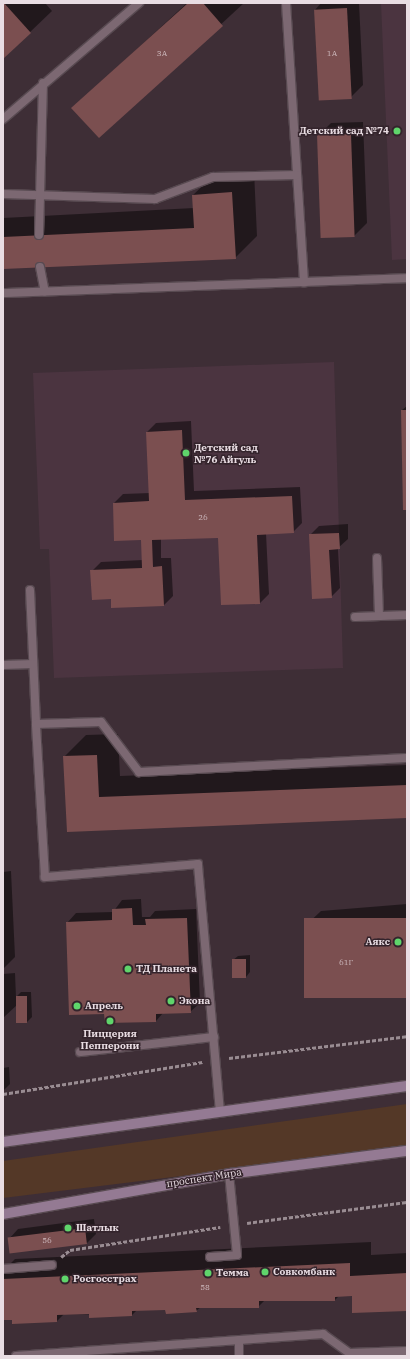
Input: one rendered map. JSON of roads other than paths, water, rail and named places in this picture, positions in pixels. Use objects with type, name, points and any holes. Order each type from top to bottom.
[{"type":"main road","points":[[3,1142],[407,1086]]},
{"type":"main road","name":"проспект Мира","points":[[3,1214],[229,1174],[407,1151]]},
{"type":"lane","points":[[3,119],[42,83],[139,3]]},
{"type":"lane","points":[[286,3],[304,282]]},
{"type":"lane","points":[[39,235],[42,196],[42,83]]},
{"type":"lane","points":[[3,194],[155,199],[213,177],[297,175]]},
{"type":"lane","points":[[40,267],[45,292]]},
{"type":"lane","points":[[3,294],[407,278]]},
{"type":"lane","points":[[377,558],[379,616]]},
{"type":"lane","points":[[30,590],[45,877],[198,864],[220,1112]]},
{"type":"lane","points":[[355,617],[407,615]]},
{"type":"lane","points":[[3,665],[33,664]]},
{"type":"lane","points":[[36,724],[100,722],[139,772],[407,758]]},
{"type":"lane","points":[[80,1052],[214,1037]]},
{"type":"lane","points":[[210,1257],[237,1255],[229,1174]]},
{"type":"lane","points":[[3,1269],[52,1265]]},
{"type":"lane","points":[[16,1356],[323,1334],[350,1353],[407,1353]]},
{"type":"lane","points":[[239,1340],[239,1356]]},
{"type":"place","name":"Детский сад №74","points":[[397,131]]},
{"type":"place","name":"Детский сад №76 Айгуль","points":[[186,453]]},
{"type":"place","name":"Аякс","points":[[398,942]]},
{"type":"place","name":"ТД Планета","points":[[128,969]]},
{"type":"place","name":"Экона","points":[[171,1001]]},
{"type":"place","name":"Апрель","points":[[77,1006]]},
{"type":"place","name":"Пиццерия Пепперони","points":[[110,1021]]},
{"type":"place","name":"Шатлык","points":[[68,1228]]},
{"type":"place","name":"Совкомбанк","points":[[265,1272]]},
{"type":"place","name":"Темма","points":[[208,1273]]},
{"type":"place","name":"Росгосстрах","points":[[65,1279]]}]
